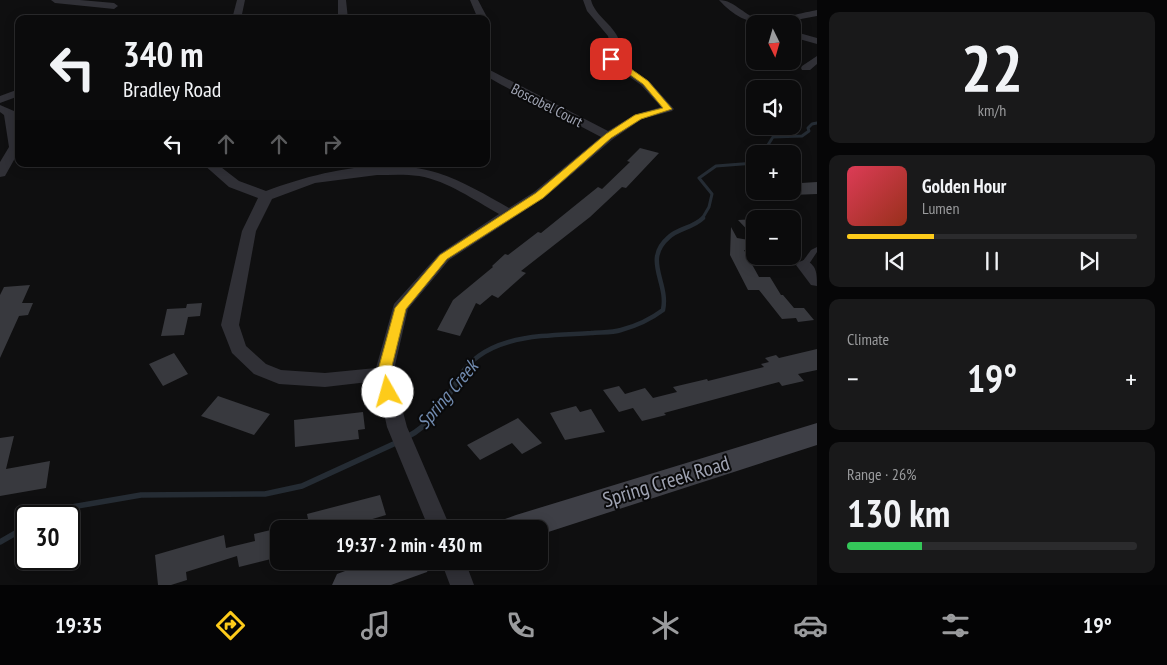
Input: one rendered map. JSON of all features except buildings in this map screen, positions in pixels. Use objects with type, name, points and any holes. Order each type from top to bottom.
[{"type":"main road","name":"Spring Creek Road","points":[[545,520],[817,434]]},
{"type":"main road","points":[[349,585],[391,570]]},
{"type":"street","points":[[55,0],[114,6]]},
{"type":"street","points":[[237,15],[241,0]]},
{"type":"street","points":[[342,0],[343,15]]},
{"type":"street","points":[[474,0],[481,15]]},
{"type":"street","points":[[436,520],[408,452],[393,410],[384,374],[400,308],[444,257],[539,196],[608,136],[638,117],[668,109],[645,83],[611,59],[609,52],[614,40],[609,29],[595,16],[588,6],[587,0]]},
{"type":"street","points":[[723,0],[739,13],[746,16]]},
{"type":"street","points":[[801,16],[817,13]]},
{"type":"street","points":[[801,37],[817,41]]},
{"type":"street","points":[[806,68],[817,60]]},
{"type":"street","name":"Boscobel Court","points":[[490,73],[504,82],[608,136]]},
{"type":"street","points":[[0,100],[15,94]]},
{"type":"street","points":[[0,108],[10,113],[15,147],[0,173]]},
{"type":"street","points":[[0,147],[15,147]]},
{"type":"street","points":[[214,167],[234,184],[266,196]]},
{"type":"street","points":[[384,374],[325,380],[279,377],[260,369],[238,349],[230,325],[249,231],[266,196],[300,182],[331,175],[396,171],[420,172],[452,183],[509,214]]},
{"type":"street","points":[[804,265],[817,282]]},
{"type":"street","points":[[456,570],[462,585]]},
{"type":"lane","points":[[804,265],[817,248]]},
{"type":"waterway","name":"Spring Creek","points":[[768,145],[773,137],[802,136],[809,131],[808,128],[812,124],[817,123]]},
{"type":"waterway","name":"Spring Creek","points":[[702,219],[709,207],[712,194],[699,178],[716,166],[746,164]]},
{"type":"waterway","name":"Spring Creek","points":[[458,379],[469,364],[483,353],[499,345],[536,337],[617,331],[638,324],[663,310],[663,290],[657,263],[661,246],[673,234],[702,219]]},
{"type":"waterway","name":"Spring Creek","points":[[407,437],[430,419],[459,378]]},
{"type":"waterway","name":"Spring Creek","points":[[80,506],[141,495],[265,494],[302,486],[398,442]]},
{"type":"waterway","name":"Spring Creek","points":[[0,542],[15,533]]},
{"type":"route","points":[[388,392],[384,374],[400,308],[444,257],[539,196],[608,136],[638,117],[668,109],[655,96],[652,89],[611,59]]}]
